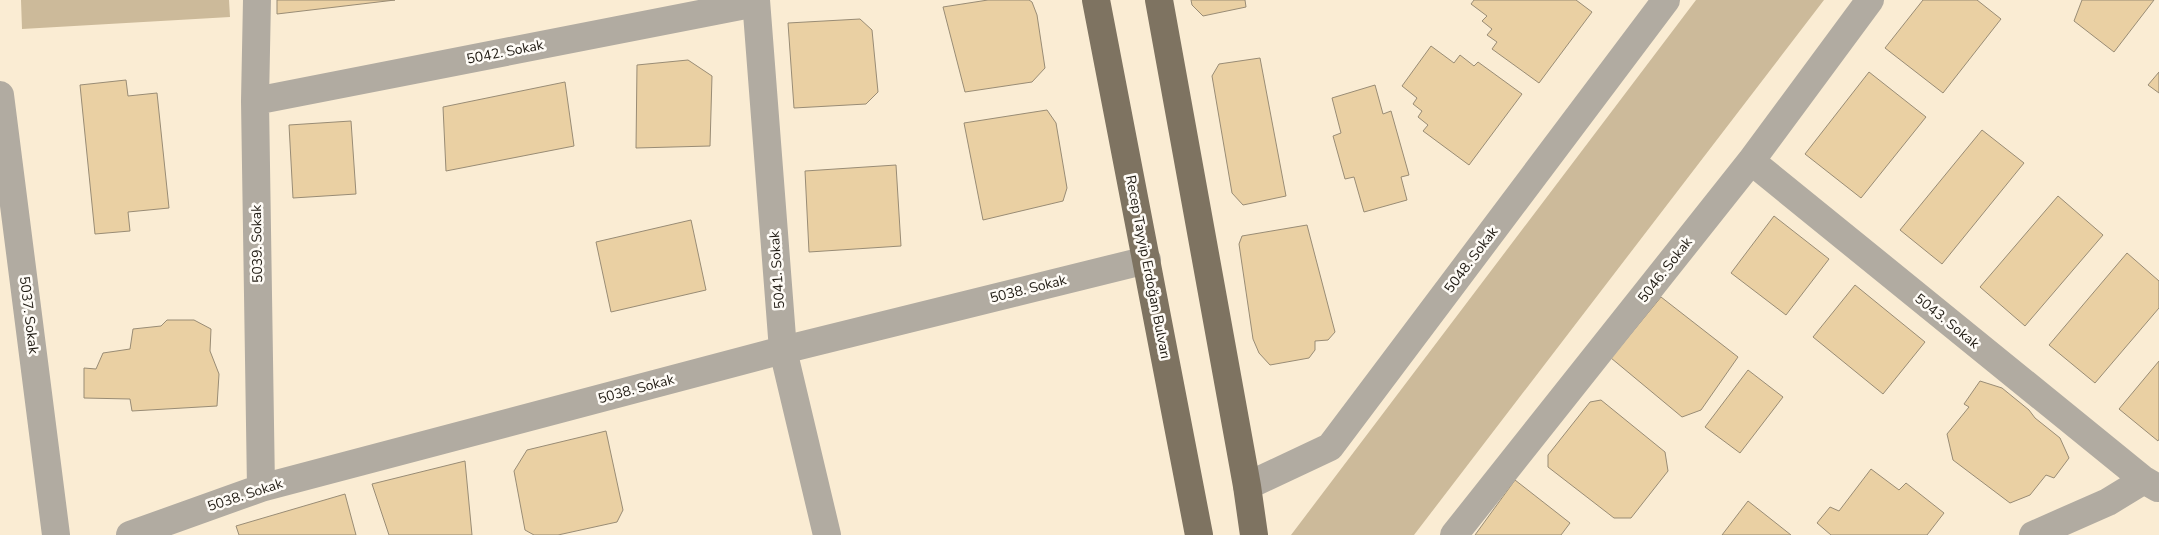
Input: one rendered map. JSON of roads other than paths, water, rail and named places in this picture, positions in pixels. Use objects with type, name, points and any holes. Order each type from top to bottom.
[{"type":"main road","name":"Recep Tayyip Erdoğan Bulvarı","points":[[1096,0],[1199,535]]},
{"type":"main road","points":[[1159,0],[1247,486],[1254,535]]},
{"type":"street","name":"5039. Sokak","points":[[257,0],[255,101],[261,488]]},
{"type":"street","name":"5048. Sokak","points":[[1247,486],[1330,447],[1666,0]]},
{"type":"street","name":"5046. Sokak","points":[[1454,535],[1751,162],[1870,0]]},
{"type":"street","name":"5042. Sokak","points":[[255,101],[756,1]]},
{"type":"street","name":"5041. Sokak","points":[[756,1],[783,350],[826,535]]},
{"type":"street","name":"5037. Sokak","points":[[0,95],[10,235],[56,535]]},
{"type":"street","name":"5043. Sokak","points":[[1751,162],[2151,484]]},
{"type":"street","name":"5038. Sokak","points":[[130,535],[261,488],[783,350],[1147,260]]},
{"type":"street","points":[[2033,535],[2151,484]]}]
